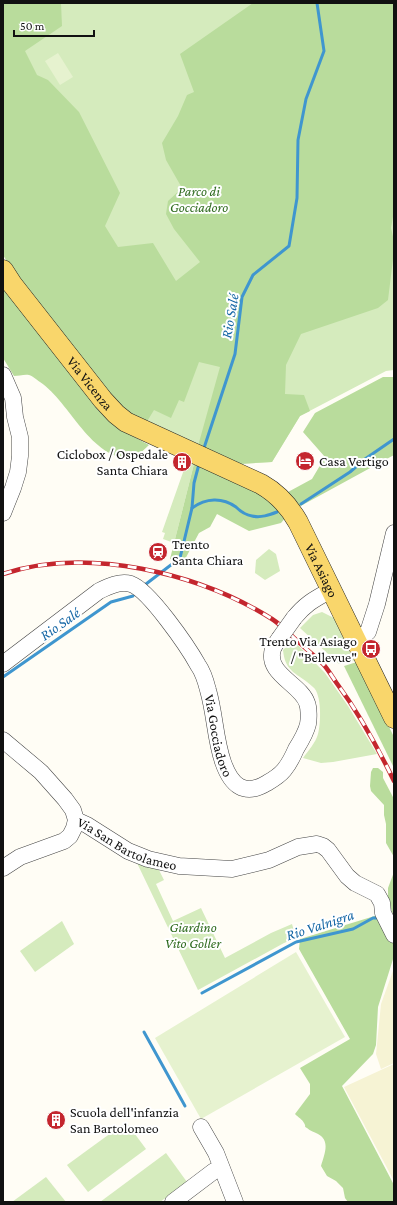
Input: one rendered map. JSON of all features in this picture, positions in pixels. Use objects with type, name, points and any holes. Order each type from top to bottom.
[{"type":"main road","name":"Via Vicenza","points":[[3,270],[12,284],[111,410],[126,422],[209,460]]},
{"type":"main road","name":"Via Asiago","points":[[209,460],[261,484],[272,491],[287,505],[298,522],[394,718]]},
{"type":"street","points":[[3,375],[14,398],[15,417],[20,437],[20,456],[18,472],[3,513]]},
{"type":"street","points":[[356,640],[368,632],[378,604],[394,533]]},
{"type":"street","name":"Via Gocciadoro","points":[[3,664],[99,591],[122,583],[136,586],[160,611],[199,666],[208,690],[219,751],[225,768],[236,785],[247,790],[256,789],[266,784],[285,769],[304,735],[308,723],[308,704],[302,695],[283,677],[276,668],[273,659],[273,650],[279,638],[303,607],[331,590]]},
{"type":"street","name":"Via San Bartolameo","points":[[3,740],[46,778],[73,810],[76,820],[87,825],[128,851],[148,859],[179,866],[232,868],[269,860],[287,848],[318,844],[323,846],[328,850],[347,876],[356,883],[377,894],[382,903],[383,913],[394,935]]},
{"type":"street","points":[[3,868],[20,857],[64,841],[70,836],[76,820]]},
{"type":"street","points":[[201,1127],[216,1153],[235,1202]]},
{"type":"street","points":[[173,1202],[214,1171]]},
{"type":"shaded area","points":[[394,968],[394,1063],[381,1069],[376,1054],[381,1004]]},
{"type":"shaded area","points":[[394,1064],[394,1181],[344,1087]]},
{"type":"green space","name":"Parco di Gocciadoro","points":[[3,3],[394,3],[394,370],[386,371],[300,416],[272,462],[239,464],[147,423],[3,255]]},
{"type":"green space","name":"Parco di Gocciadoro","points":[[3,3],[61,3],[62,26],[25,51],[37,75],[48,80],[79,112],[120,193],[105,226],[118,247],[153,243],[176,281],[200,262],[174,229],[166,214],[168,201],[182,188],[166,160],[162,143],[178,116],[187,95],[194,92],[180,54],[253,3],[394,3],[394,211],[391,228],[394,241],[394,251],[388,300],[378,308],[301,334],[286,365],[285,394],[304,395],[310,411],[300,416],[272,462],[239,464],[198,446],[220,367],[199,362],[184,402],[179,400],[171,418],[154,410],[143,428],[133,421],[26,292],[3,255]]},
{"type":"green space","points":[[58,53],[73,77],[60,85],[45,61]]},
{"type":"green space","points":[[3,285],[98,410],[118,428],[149,445],[134,459],[119,457],[105,450],[93,441],[51,391],[33,377],[27,375],[14,376],[3,358]]},
{"type":"green space","points":[[383,377],[394,377],[394,455],[297,508],[288,492],[312,479],[325,457],[303,432],[315,413]]},
{"type":"green space","points":[[187,461],[194,464],[174,543],[163,539],[165,533],[162,532]]},
{"type":"green space","points":[[194,464],[258,491],[286,517],[281,523],[249,531],[217,514],[210,527],[199,533],[183,563],[170,559]]},
{"type":"green space","points":[[269,549],[276,554],[280,571],[265,580],[255,573],[256,560]]},
{"type":"green space","points":[[322,612],[334,618],[354,661],[339,664],[300,628],[313,615]]},
{"type":"green space","points":[[293,640],[325,673],[348,706],[377,754],[321,763],[303,758],[317,737],[320,723],[320,709],[318,696],[313,687],[293,672],[286,664],[283,650]]},
{"type":"green space","points":[[357,662],[394,737],[394,768],[344,666]]},
{"type":"green space","points":[[373,768],[378,768],[383,772],[383,778],[394,799],[394,857],[386,843],[384,805],[371,791],[371,772]]},
{"type":"green space","name":"Giardino Vito Goller","points":[[137,863],[159,870],[164,880],[156,884],[173,921],[201,908],[225,958],[271,933],[292,924],[296,938],[284,943],[198,990]]},
{"type":"green space","points":[[394,872],[394,918],[388,899],[388,888]]},
{"type":"green space","points":[[381,914],[394,938],[394,956],[378,1007],[376,1045],[373,1054],[342,1086],[394,1185],[394,1202],[348,1202],[345,1198],[343,1188],[336,1181],[327,1176],[321,1166],[326,1148],[324,1140],[318,1134],[305,1127],[303,1121],[295,1114],[310,1094],[310,1084],[300,1068],[350,1039],[299,949],[300,939]]},
{"type":"green space","points":[[62,921],[74,944],[35,972],[20,951]]},
{"type":"green space","points":[[296,952],[345,1037],[201,1119],[155,1038]]},
{"type":"green space","points":[[126,1122],[146,1149],[88,1192],[67,1165]]},
{"type":"green space","points":[[166,1153],[187,1182],[160,1202],[100,1202]]},
{"type":"green space","points":[[46,1177],[66,1202],[12,1202]]},
{"type":"waterway","name":"Rio Salé","points":[[203,451],[235,354],[242,297],[253,275],[289,246],[297,198],[298,140],[306,99],[324,51],[317,3]]},
{"type":"waterway","points":[[301,504],[350,472],[365,459],[394,439]]},
{"type":"waterway","name":"Rio Salé","points":[[146,584],[180,558],[192,508],[194,483],[199,464]]},
{"type":"waterway","points":[[192,508],[203,502],[220,500],[231,504],[243,513],[250,516],[262,516],[277,512]]},
{"type":"waterway","name":"Rio Salé","points":[[3,677],[111,602],[133,596]]},
{"type":"waterway","name":"Rio Valnigra","points":[[202,993],[296,942],[353,929],[373,918],[379,918]]},
{"type":"waterway","name":"Rio Valnigra","points":[[144,1032],[185,1106]]},
{"type":"railway","points":[[3,574],[36,566],[70,563],[106,564],[142,569],[177,577],[211,589],[243,603],[276,622],[324,665],[361,720],[394,781]]},
{"type":"place","name":"Casa Vertigo","points":[[305,461]]},
{"type":"place","name":"Ciclobox / Ospedale Santa Chiara","points":[[182,462]]},
{"type":"place","name":"Trento Santa Chiara","points":[[158,552]]},
{"type":"place","name":"Trento Via Asiago / \"Bellevue\"","points":[[371,649]]},
{"type":"place","name":"Scuola dell'infanzia San Bartolomeo","points":[[56,1120]]}]
